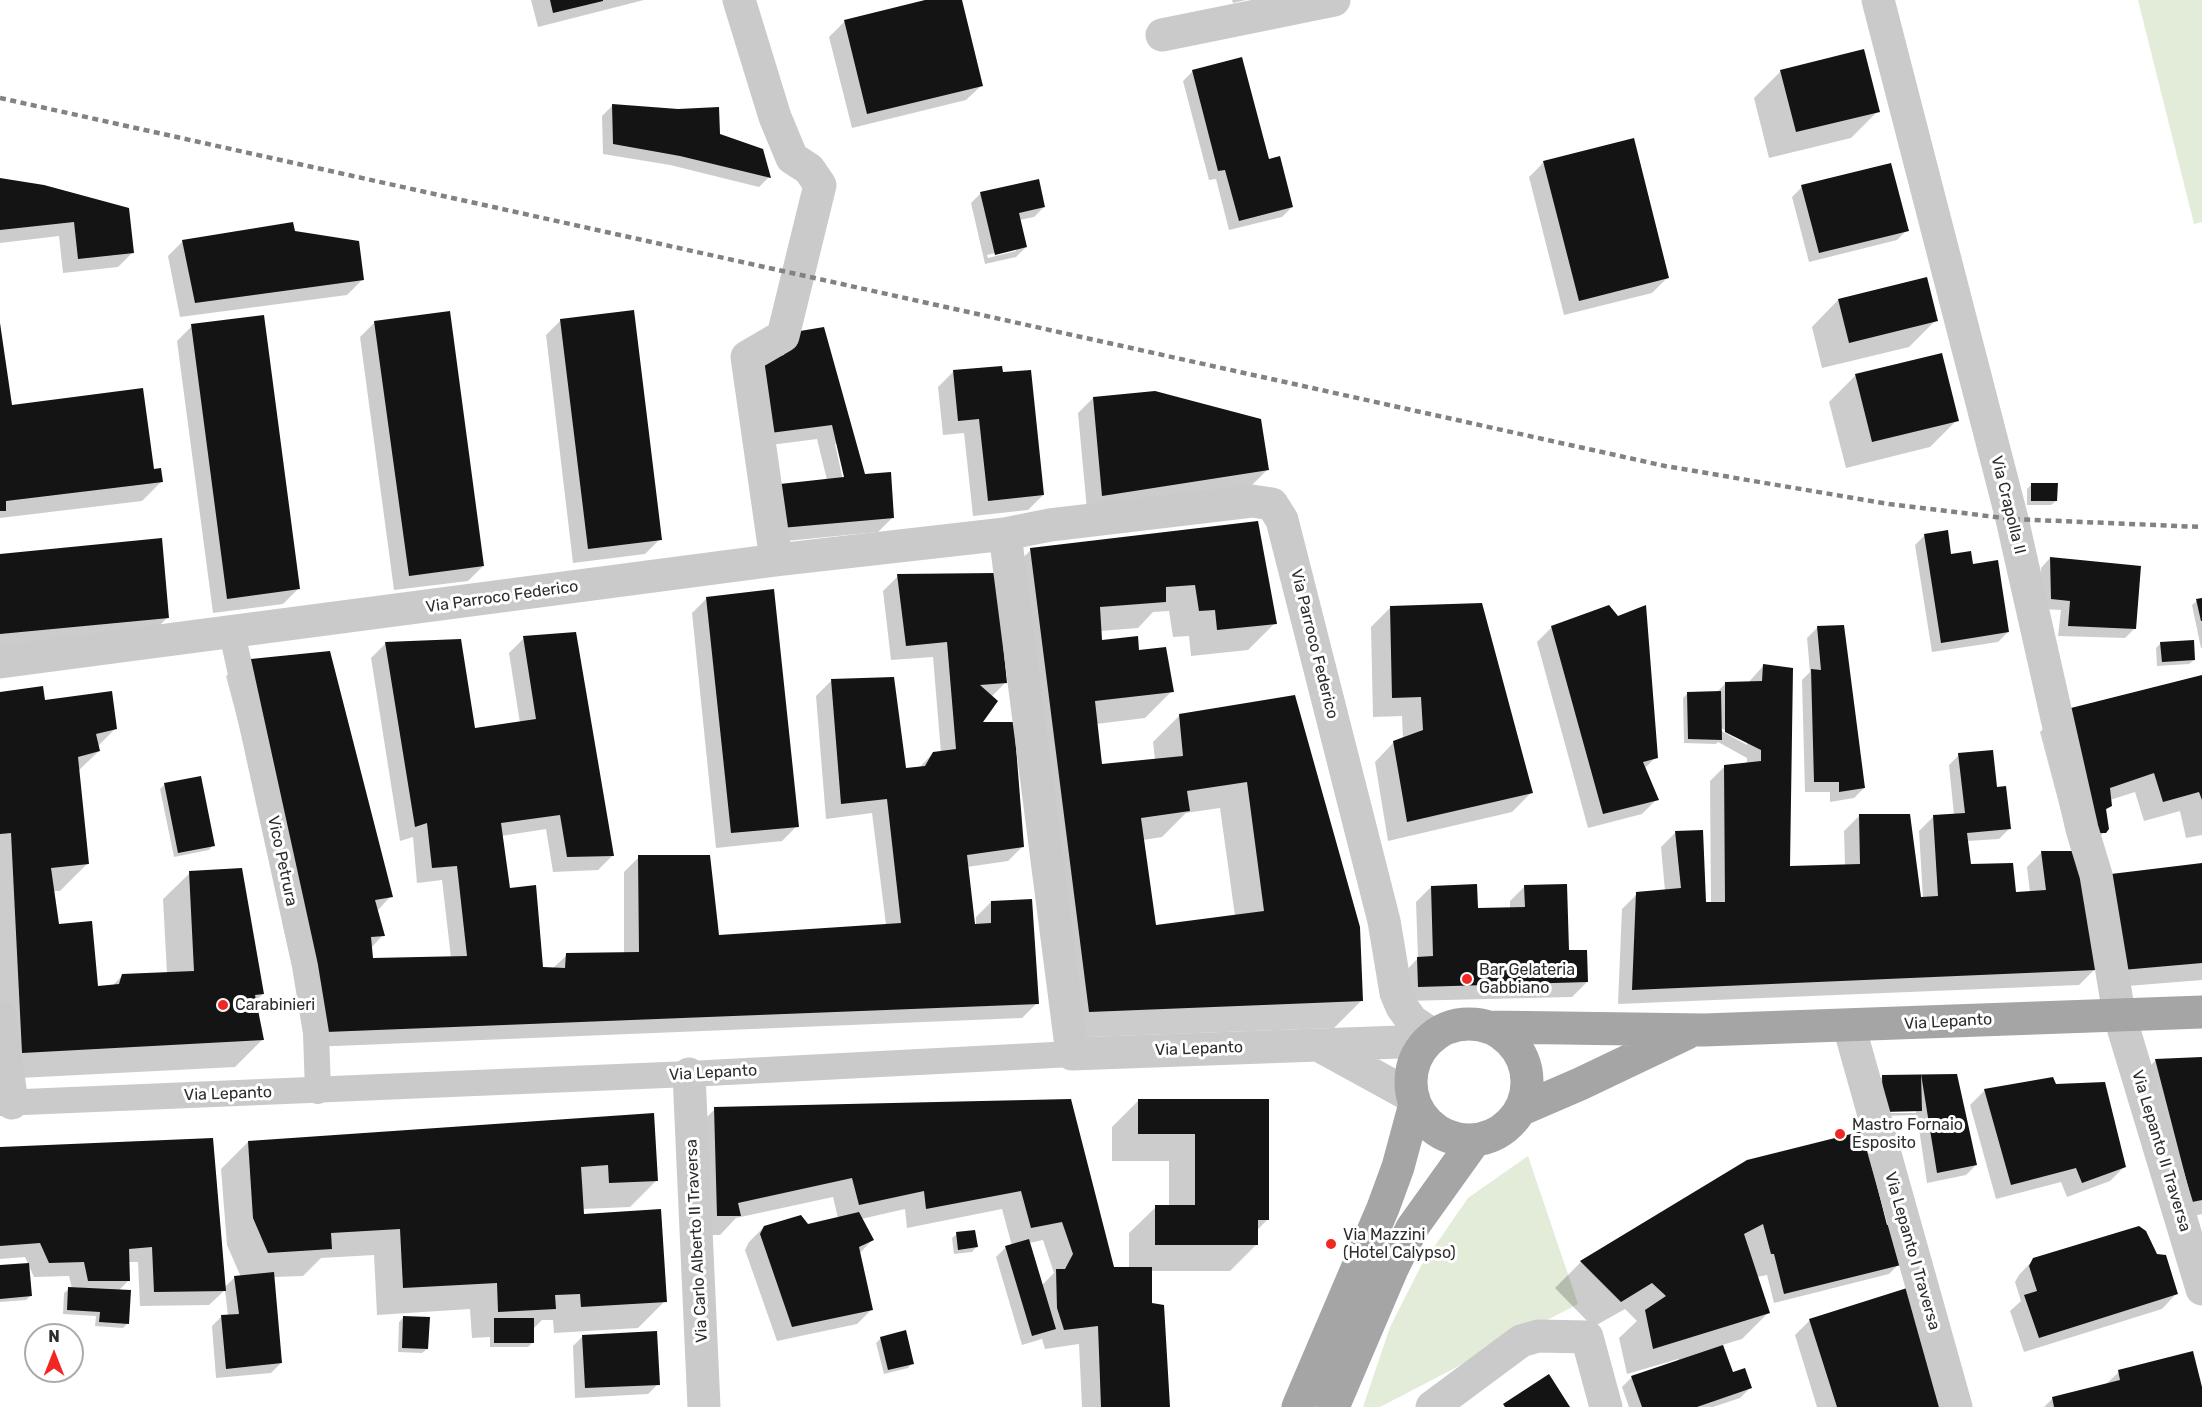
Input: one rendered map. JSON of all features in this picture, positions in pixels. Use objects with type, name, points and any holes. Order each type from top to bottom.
[{"type":"main road","name":"Via Lepanto","points":[[1490,1027],[1694,1030],[2202,1012]]},
{"type":"main road","points":[[1470,1023],[1490,1027],[1507,1036],[1520,1052],[1527,1070],[1528,1089],[1522,1108],[1510,1124],[1502,1130],[1494,1135],[1475,1140],[1457,1139],[1439,1132],[1425,1120],[1414,1100],[1411,1085],[1412,1067],[1420,1050],[1430,1038],[1451,1026],[1470,1023]]},
{"type":"main road","name":"Via Lepanto","points":[[1522,1108],[1580,1084],[1694,1030]]},
{"type":"main road","points":[[1298,1407],[1383,1208],[1398,1167],[1414,1100]]},
{"type":"main road","points":[[1333,1407],[1412,1228],[1475,1140]]},
{"type":"street","points":[[739,0],[775,117],[792,158],[809,169],[819,185],[783,336],[747,357],[776,560]]},
{"type":"street","points":[[1162,35],[1334,0]]},
{"type":"street","name":"Via Crapolla II","points":[[1878,0],[2012,519],[2082,830],[2096,875],[2119,1014]]},
{"type":"street","name":"Via Parroco Federico","points":[[0,662],[776,560],[1005,534],[1050,525],[1252,501],[1272,504],[1282,520],[1384,921],[1396,993],[1401,1007],[1430,1038]]},
{"type":"street","points":[[1005,534],[1072,1054]]},
{"type":"street","name":"Vico Petrura","points":[[232,633],[305,966],[316,1033],[318,1091]]},
{"type":"street","name":"Via Lepanto II Traversa","points":[[2119,1014],[2202,1289]]},
{"type":"street","points":[[0,1017],[6,1103]]},
{"type":"street","name":"Via Lepanto I Traversa","points":[[1849,1026],[1956,1407]]},
{"type":"street","name":"Via Lepanto","points":[[6,1103],[318,1091],[1430,1038]]},
{"type":"street","points":[[1316,1044],[1414,1100]]},
{"type":"street","name":"Via Carlo Alberto II Traversa","points":[[689,1074],[704,1407]]},
{"type":"street","points":[[1432,1407],[1521,1341],[1538,1336],[1587,1337],[1606,1407]]},
{"type":"green space","points":[[2138,0],[2202,0],[2202,222],[2194,224]]},
{"type":"green space","points":[[1528,1156],[1578,1304],[1380,1407],[1363,1407],[1390,1327],[1421,1266],[1468,1198]]},
{"type":"building","points":[[550,0],[603,0],[603,1],[553,13]]},
{"type":"building","points":[[925,0],[962,0],[983,86],[867,114],[844,20]]},
{"type":"building","points":[[1864,49],[1880,112],[1796,132],[1780,70]]},
{"type":"building","points":[[1242,57],[1269,159],[1280,156],[1293,207],[1239,221],[1225,170],[1218,171],[1192,70]]},
{"type":"building","points":[[612,104],[678,109],[719,107],[720,134],[763,149],[771,178],[680,156],[613,144]]},
{"type":"building","points":[[1634,138],[1669,278],[1579,301],[1543,161]]},
{"type":"building","points":[[1891,163],[1909,231],[1819,253],[1801,185]]},
{"type":"building","points":[[0,178],[44,185],[129,208],[134,253],[78,259],[74,222],[0,230]]},
{"type":"building","points":[[1039,179],[1045,207],[1019,213],[1027,247],[995,255],[980,192]]},
{"type":"building","points":[[293,222],[295,231],[359,241],[364,280],[195,303],[182,240]]},
{"type":"building","points":[[1927,277],[1938,321],[1849,343],[1838,299]]},
{"type":"building","points":[[634,310],[662,540],[588,549],[560,319]]},
{"type":"building","points":[[450,311],[484,566],[409,576],[374,321]]},
{"type":"building","points":[[264,315],[300,589],[227,599],[191,324]]},
{"type":"building","points":[[0,323],[12,405],[143,388],[154,469],[161,468],[163,482],[6,501],[6,511],[0,511]]},
{"type":"building","points":[[824,327],[865,474],[891,472],[894,518],[781,528],[780,484],[844,477],[832,425],[770,433],[753,360],[784,355],[788,333]]},
{"type":"building","points":[[1942,353],[1959,421],[1872,442],[1855,374]]},
{"type":"building","points":[[1002,366],[1003,372],[1031,370],[1044,495],[988,501],[979,419],[958,421],[953,370]]},
{"type":"building","points":[[1155,391],[1261,419],[1269,470],[1102,496],[1093,397]]},
{"type":"building","points":[[2031,483],[2058,483],[2057,501],[2031,501]]},
{"type":"building","points":[[1258,521],[1277,624],[1217,630],[1215,610],[1199,611],[1195,585],[1166,587],[1166,602],[1100,607],[1102,640],[1138,636],[1139,650],[1166,647],[1174,692],[1095,701],[1102,764],[1183,756],[1179,714],[1295,695],[1360,927],[1363,1001],[1089,1012],[1030,548]],"holes":[[[1247,782],[1264,911],[1156,925],[1141,818],[1190,811],[1187,791]]]},
{"type":"building","points":[[1948,530],[1951,554],[1971,551],[1973,564],[1998,560],[2009,632],[1941,643],[1924,534]]},
{"type":"building","points":[[162,538],[169,618],[0,634],[0,554]]},
{"type":"building","points":[[2050,557],[2141,566],[2136,629],[2068,626],[2070,601],[2051,599]]},
{"type":"building","points":[[996,573],[1007,683],[980,685],[998,701],[983,722],[1014,722],[1024,847],[967,855],[975,924],[991,923],[991,901],[1032,899],[1039,1004],[326,1032],[296,905],[304,903],[241,660],[330,651],[393,897],[375,900],[385,936],[371,937],[373,958],[467,956],[457,866],[432,868],[427,823],[415,827],[385,642],[461,639],[475,728],[536,719],[523,636],[576,632],[614,856],[567,857],[560,815],[501,823],[510,888],[536,885],[543,967],[565,968],[566,953],[639,952],[638,855],[710,855],[719,935],[901,923],[887,799],[841,804],[831,679],[894,677],[906,768],[925,766],[933,752],[956,749],[947,642],[906,646],[897,574]]},
{"type":"building","points":[[774,589],[799,827],[731,833],[706,597]]},
{"type":"building","points":[[2202,598],[2202,621],[2201,621],[2196,599]]},
{"type":"building","points":[[1482,603],[1533,793],[1407,822],[1393,741],[1423,730],[1421,697],[1392,698],[1390,606]]},
{"type":"building","points":[[1609,605],[1618,616],[1646,605],[1658,758],[1643,762],[1659,800],[1603,814],[1551,626]]},
{"type":"building","points":[[1844,625],[1865,788],[1839,792],[1839,782],[1814,782],[1811,669],[1821,670],[1817,626]]},
{"type":"building","points":[[2194,640],[2195,660],[2162,662],[2160,642]]},
{"type":"building","points":[[1763,664],[1793,668],[1790,866],[1860,864],[1859,814],[1910,814],[1921,897],[1938,896],[1933,815],[1965,813],[1958,753],[1993,750],[1997,787],[2006,786],[2011,829],[1967,833],[1971,864],[2013,863],[2016,892],[2046,890],[2041,851],[2076,851],[2096,970],[1632,990],[1636,892],[1681,888],[1675,831],[1703,830],[1706,902],[1725,902],[1724,765],[1761,761],[1761,750],[1725,732],[1725,682],[1762,681]]},
{"type":"building","points":[[2202,675],[2202,800],[2199,792],[2163,802],[2154,773],[2110,788],[2112,806],[2106,809],[2109,829],[2106,833],[2098,833],[2059,711]]},
{"type":"building","points":[[43,686],[45,700],[112,691],[117,729],[96,734],[100,751],[78,757],[89,864],[51,868],[59,924],[92,921],[98,986],[119,984],[122,974],[194,971],[189,871],[242,868],[264,994],[255,995],[264,1040],[22,1053],[11,833],[0,834],[0,692]]},
{"type":"building","points":[[1721,691],[1722,740],[1688,739],[1687,692]]},
{"type":"building","points":[[201,776],[215,846],[178,853],[164,783]]},
{"type":"building","points":[[2202,863],[2202,963],[2122,970],[2111,874]]},
{"type":"building","points":[[1477,884],[1478,908],[1525,907],[1524,885],[1567,884],[1569,950],[1587,950],[1588,982],[1418,987],[1417,957],[1433,956],[1431,886]]},
{"type":"building","points":[[2202,1057],[2202,1200],[2192,1202],[2155,1059]]},
{"type":"building","points":[[1921,1074],[1922,1111],[1883,1112],[1882,1075]]},
{"type":"building","points":[[1921,1074],[1957,1074],[1977,1165],[1937,1173]]},
{"type":"building","points":[[2053,1077],[2056,1084],[2105,1082],[2126,1167],[2082,1183],[2076,1168],[2011,1185],[1984,1089]]},
{"type":"building","points":[[1071,1099],[1114,1267],[1152,1267],[1152,1303],[1164,1305],[1170,1407],[1101,1407],[1098,1326],[1064,1330],[1057,1308],[1056,1269],[1065,1269],[1073,1254],[1062,1222],[1031,1228],[1021,1191],[926,1209],[924,1191],[859,1205],[852,1178],[738,1203],[741,1216],[717,1216],[714,1107]]},
{"type":"building","points":[[1138,1099],[1269,1099],[1269,1220],[1258,1220],[1258,1245],[1155,1245],[1155,1205],[1195,1205],[1195,1134],[1138,1134]]},
{"type":"building","points":[[654,1113],[658,1181],[609,1183],[608,1165],[581,1167],[584,1214],[661,1209],[667,1302],[581,1307],[580,1294],[555,1295],[556,1309],[498,1312],[497,1283],[403,1288],[400,1229],[331,1233],[332,1249],[268,1253],[253,1218],[248,1141]]},
{"type":"building","points":[[1863,1131],[1887,1225],[1890,1224],[1901,1265],[1784,1294],[1774,1254],[1771,1254],[1763,1224],[1744,1234],[1770,1313],[1653,1349],[1645,1310],[1666,1296],[1652,1283],[1621,1302],[1580,1261],[1747,1160]]},
{"type":"building","points":[[213,1138],[226,1291],[154,1292],[152,1247],[129,1249],[130,1281],[88,1281],[84,1262],[49,1263],[40,1243],[0,1246],[0,1147]]},
{"type":"building","points":[[859,1212],[874,1240],[859,1247],[873,1310],[792,1327],[760,1234],[764,1226],[801,1215],[808,1224]]},
{"type":"building","points":[[2139,1226],[2146,1231],[2157,1254],[2166,1255],[2178,1294],[2039,1338],[2024,1295],[2037,1291],[2029,1266],[2033,1258]]},
{"type":"building","points":[[975,1230],[978,1247],[958,1250],[956,1232]]},
{"type":"building","points":[[1029,1239],[1056,1329],[1032,1336],[1005,1246]]},
{"type":"building","points":[[29,1263],[32,1296],[0,1299],[0,1265]]},
{"type":"building","points":[[274,1272],[282,1363],[226,1369],[221,1315],[239,1314],[234,1276]]},
{"type":"building","points":[[68,1287],[131,1290],[129,1324],[99,1322],[100,1312],[67,1310]]},
{"type":"building","points":[[1907,1288],[1944,1407],[1837,1407],[1809,1319]]},
{"type":"building","points":[[403,1316],[430,1317],[428,1349],[402,1348]]},
{"type":"building","points":[[494,1318],[534,1318],[534,1343],[494,1343]]},
{"type":"building","points":[[906,1330],[914,1364],[888,1370],[880,1337]]},
{"type":"building","points":[[657,1331],[660,1385],[585,1388],[582,1335]]},
{"type":"building","points":[[1723,1345],[1733,1372],[1745,1368],[1752,1388],[1697,1407],[1642,1407],[1631,1376]]},
{"type":"building","points":[[2193,1351],[2202,1387],[2202,1407],[2054,1407],[2052,1397],[2120,1380],[2118,1370]]},
{"type":"building","points":[[1549,1374],[1570,1407],[1505,1407],[1503,1404]]},
{"type":"railway","points":[[0,98],[1665,466],[1889,504],[2012,519],[2202,527]]},
{"type":"place","name":"Bar Gelateria Gabbiano","points":[[1467,979]]},
{"type":"place","name":"Carabinieri","points":[[223,1005]]},
{"type":"place","name":"Mastro Fornaio Esposito","points":[[1840,1134]]},
{"type":"place","name":"Via Mazzini (Hotel Calypso)","points":[[1331,1244]]}]
